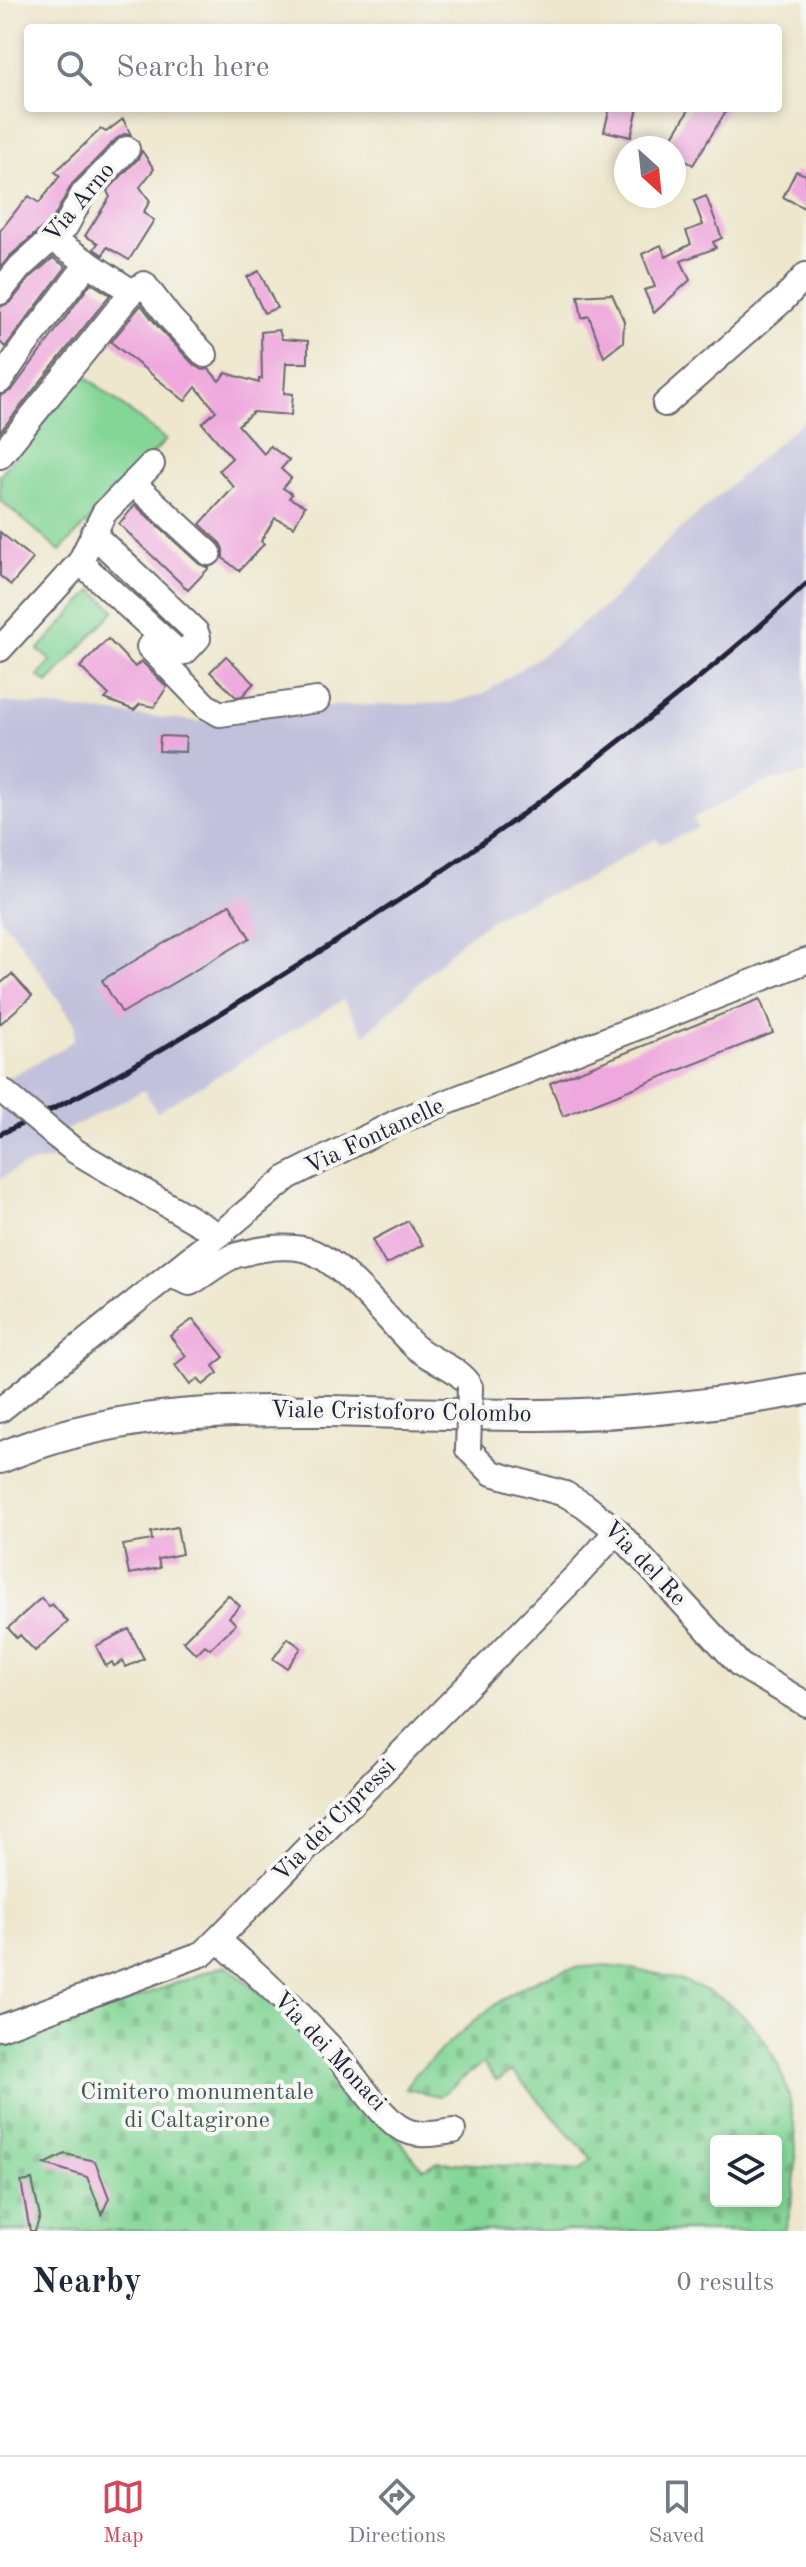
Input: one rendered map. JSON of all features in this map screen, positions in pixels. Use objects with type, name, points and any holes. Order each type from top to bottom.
[{"type":"main road","name":"Viale Cristoforo Colombo","points":[[0,1458],[52,1437],[95,1426],[170,1414],[254,1410],[542,1415],[649,1411],[727,1403],[806,1389]]},
{"type":"street","name":"Via Arno","points":[[0,292],[20,267],[66,226],[83,194],[127,149]]},
{"type":"street","points":[[52,239],[88,263],[138,288],[205,355]]},
{"type":"street","points":[[0,381],[88,263]]},
{"type":"street","points":[[665,404],[783,300],[806,275]]},
{"type":"street","points":[[2,449],[138,288]]},
{"type":"street","points":[[0,649],[80,562],[104,513],[152,464]]},
{"type":"street","points":[[134,484],[209,553]]},
{"type":"street","points":[[97,527],[179,595]]},
{"type":"street","points":[[80,562],[179,653],[185,652],[198,638],[196,632],[97,527]]},
{"type":"street","points":[[127,605],[118,616],[206,706],[220,714],[317,700]]},
{"type":"street","name":"Via Fontanelle","points":[[0,1410],[288,1177],[397,1122],[806,961]]},
{"type":"street","points":[[0,1089],[75,1151],[219,1235]]},
{"type":"street","name":"Via del Re","points":[[170,1275],[190,1283],[234,1256],[279,1247],[306,1249],[334,1264],[415,1347],[462,1374],[470,1387],[468,1449],[492,1473],[565,1494],[617,1531],[740,1665],[806,1704]]},
{"type":"street","name":"Via dei Cipressi","points":[[0,2028],[204,1953],[617,1531]]},
{"type":"street","name":"Via dei Monaci","points":[[218,1940],[295,2010],[399,2127],[422,2136],[453,2131]]},
{"type":"shaded area","points":[[806,418],[806,773],[766,782],[693,818],[698,828],[660,844],[657,838],[580,883],[503,912],[465,938],[365,1035],[343,1000],[157,1112],[144,1090],[47,1140],[66,1156],[20,1167],[0,1179],[0,1098],[16,1089],[6,1079],[63,1048],[74,1039],[75,1024],[13,932],[0,918],[0,702],[207,722],[328,706],[451,703],[483,694],[547,651],[610,602],[666,542]]},
{"type":"green space","points":[[83,374],[166,440],[60,551],[0,500],[0,475]]},
{"type":"green space","points":[[93,590],[115,610],[48,683],[38,676],[51,661],[38,650]]},
{"type":"green space","name":"Cimitero monumentale di Caltagirone","points":[[226,1965],[326,2051],[423,2169],[438,2162],[580,2170],[592,2159],[512,2071],[497,2081],[483,2063],[440,2096],[406,2089],[415,2074],[488,2010],[529,1984],[575,1968],[620,1967],[658,1974],[694,1985],[727,2002],[757,2030],[773,2055],[785,2083],[792,2112],[795,2173],[785,2231],[0,2231],[0,2048]]},
{"type":"building","points":[[609,112],[637,112],[631,136],[604,131]]},
{"type":"building","points":[[688,112],[726,112],[693,165],[686,161],[686,136],[673,136]]},
{"type":"building","points":[[123,119],[131,135],[124,134],[116,139],[72,184],[54,217],[0,268],[0,231],[19,207],[29,196],[39,203],[60,176],[55,172],[101,129],[106,132]]},
{"type":"building","points":[[142,151],[154,169],[140,187],[150,201],[143,213],[154,220],[129,260],[107,247],[103,255],[94,249],[98,243],[85,236],[110,197],[107,191]]},
{"type":"building","points":[[796,171],[806,175],[806,209],[783,197]]},
{"type":"building","points":[[706,196],[722,238],[713,242],[716,248],[681,261],[690,280],[654,313],[644,290],[655,287],[642,254],[661,245],[666,257],[691,244],[686,231],[703,225],[694,201]]},
{"type":"building","points":[[53,258],[66,267],[5,347],[0,342],[0,307],[11,302],[31,277]]},
{"type":"building","points":[[259,271],[277,308],[264,313],[247,277]]},
{"type":"building","points":[[91,283],[110,295],[0,432],[0,396],[12,390]]},
{"type":"building","points":[[612,294],[624,321],[623,342],[604,357],[589,316],[582,318],[578,296]]},
{"type":"building","points":[[141,305],[194,365],[202,370],[209,369],[219,381],[226,373],[259,383],[262,379],[261,332],[279,330],[282,339],[308,341],[308,363],[286,363],[284,393],[293,394],[291,415],[253,412],[238,425],[264,454],[270,446],[289,460],[281,469],[291,478],[283,488],[292,494],[289,498],[305,506],[294,527],[275,518],[261,541],[264,544],[239,571],[223,558],[220,543],[200,524],[234,487],[219,470],[232,458],[202,423],[216,411],[196,387],[185,401],[111,342]]},
{"type":"building","points":[[135,505],[199,564],[209,568],[188,590],[119,524]]},
{"type":"building","points":[[0,532],[33,559],[11,585],[0,576]]},
{"type":"building","points":[[108,639],[135,667],[141,661],[167,687],[154,707],[140,704],[134,710],[105,699],[109,695],[80,667]]},
{"type":"building","points":[[226,656],[254,683],[242,696],[236,697],[210,672]]},
{"type":"building","points":[[160,736],[186,737],[185,752],[159,751]]},
{"type":"building","points":[[230,904],[250,938],[122,1013],[102,980]]},
{"type":"building","points":[[12,974],[32,996],[0,1024],[0,984]]},
{"type":"building","points":[[760,999],[773,1033],[563,1116],[550,1083]]},
{"type":"building","points":[[408,1221],[423,1245],[386,1265],[372,1240]]},
{"type":"building","points":[[193,1319],[224,1357],[213,1366],[218,1373],[203,1385],[198,1379],[190,1385],[175,1365],[186,1356],[170,1336]]},
{"type":"building","points":[[177,1527],[182,1554],[158,1559],[160,1568],[129,1574],[123,1545],[152,1540],[151,1532]]},
{"type":"building","points":[[228,1595],[240,1606],[229,1617],[236,1624],[210,1649],[205,1645],[196,1654],[183,1641]]},
{"type":"building","points":[[41,1598],[49,1607],[52,1604],[68,1622],[35,1651],[20,1635],[17,1638],[8,1628]]},
{"type":"building","points":[[129,1629],[144,1659],[126,1667],[123,1661],[106,1666],[96,1646]]},
{"type":"building","points":[[288,1638],[301,1648],[287,1668],[273,1659]]},
{"type":"building","points":[[65,2154],[95,2161],[109,2198],[102,2214],[87,2177],[45,2164]]},
{"type":"building","points":[[32,2180],[40,2217],[35,2231],[30,2231],[21,2182]]},
{"type":"railway","points":[[0,1134],[75,1098],[147,1058],[421,886],[548,796],[631,732],[720,660],[806,584]]}]
